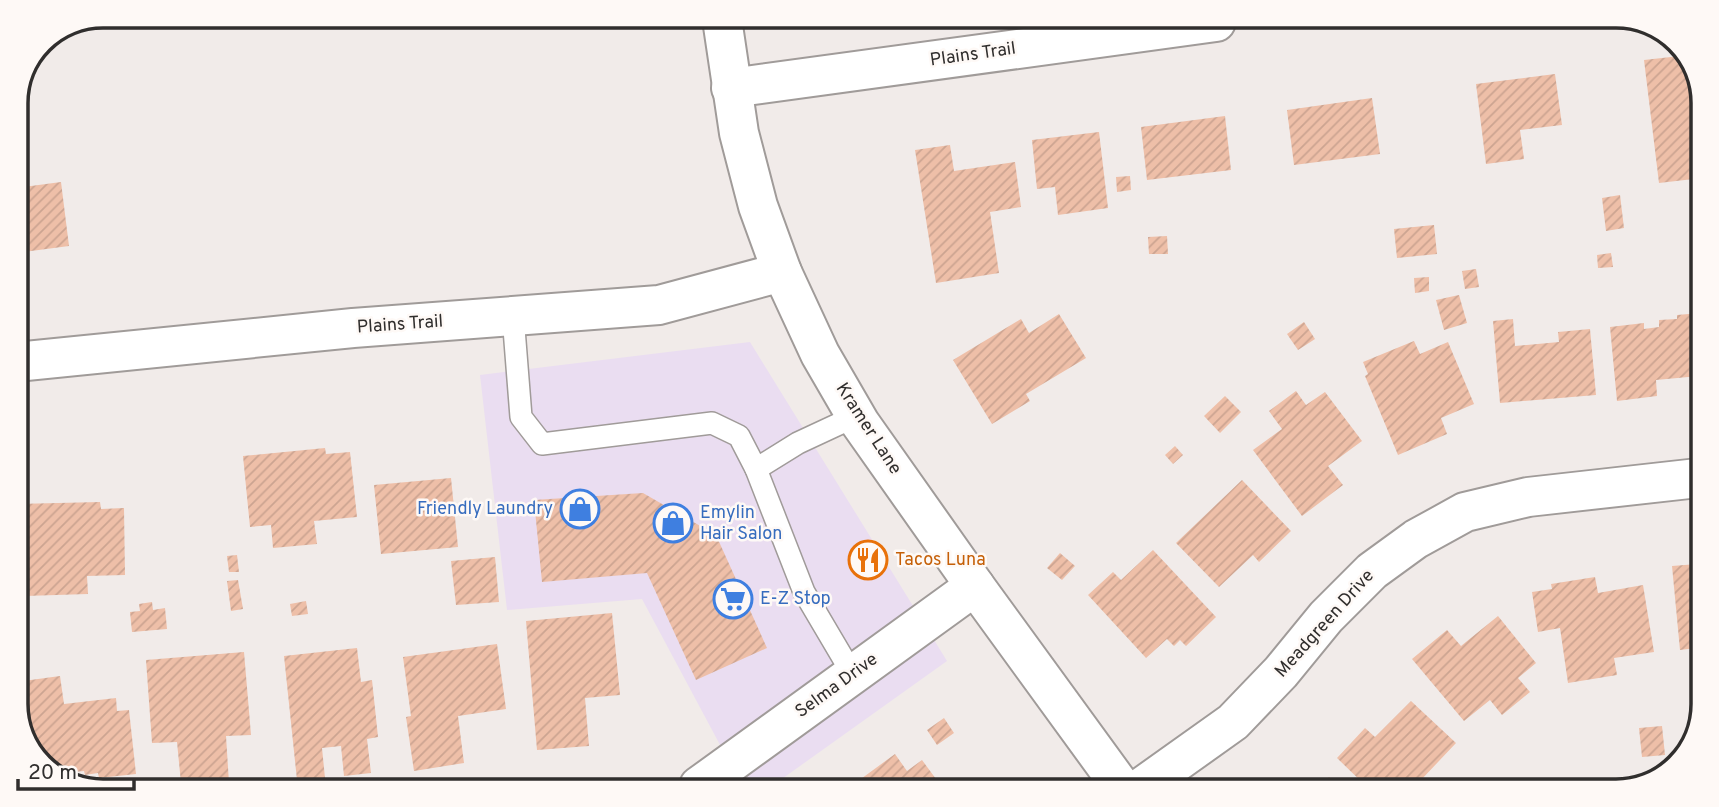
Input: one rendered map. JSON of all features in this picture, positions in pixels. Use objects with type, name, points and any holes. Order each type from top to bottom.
[{"type":"street","name":"Kramer Lane","points":[[723,28],[739,133],[758,205],[782,272],[820,354],[856,416],[1115,779]]},
{"type":"street","name":"Plains Trail","points":[[731,89],[1173,28]]},
{"type":"street","name":"Plains Trail","points":[[28,361],[353,328],[659,305],[782,272]]},
{"type":"street","name":"Meadgreen Drive","points":[[1153,779],[1233,722],[1281,672],[1326,617],[1372,571],[1416,539],[1465,512],[1528,497],[1691,479]]},
{"type":"street","name":"Selma Drive","points":[[709,779],[975,586]]},
{"type":"lane","points":[[513,316],[522,418],[542,444],[712,423],[739,436],[756,469],[804,592],[853,675]]},
{"type":"lane","points":[[756,469],[798,443],[856,416]]},
{"type":"shaded area","points":[[750,342],[947,661],[782,779],[738,779],[642,599],[507,610],[480,375]]},
{"type":"building","points":[[1674,57],[1687,79],[1691,98],[1691,179],[1659,183],[1644,60]]},
{"type":"building","points":[[1555,74],[1562,125],[1520,130],[1524,159],[1486,164],[1476,84]]},
{"type":"building","points":[[1372,98],[1380,154],[1294,165],[1287,110]]},
{"type":"building","points":[[1225,116],[1231,170],[1147,180],[1141,127]]},
{"type":"building","points":[[1099,132],[1108,208],[1058,215],[1055,187],[1037,189],[1032,140]]},
{"type":"building","points":[[950,145],[954,171],[1015,162],[1021,207],[990,212],[999,273],[936,283],[915,150]]},
{"type":"building","points":[[1130,176],[1131,190],[1117,192],[1116,177]]},
{"type":"building","points":[[61,182],[69,246],[28,251],[28,186]]},
{"type":"building","points":[[1620,195],[1624,228],[1606,231],[1602,198]]},
{"type":"building","points":[[1434,225],[1437,254],[1397,258],[1394,229]]},
{"type":"building","points":[[1167,236],[1168,254],[1149,254],[1148,237]]},
{"type":"building","points":[[1611,253],[1613,267],[1598,268],[1597,255]]},
{"type":"building","points":[[1476,269],[1479,287],[1465,289],[1462,271]]},
{"type":"building","points":[[1429,277],[1429,291],[1415,293],[1414,278]]},
{"type":"building","points":[[1459,295],[1467,323],[1444,330],[1436,300]]},
{"type":"building","points":[[1059,314],[1086,358],[1026,394],[1030,401],[992,424],[953,360],[1021,319],[1029,333]]},
{"type":"building","points":[[1691,314],[1691,377],[1656,380],[1657,396],[1617,401],[1610,327],[1644,323],[1644,329],[1659,327],[1659,320],[1677,319],[1677,315]]},
{"type":"building","points":[[1513,319],[1515,346],[1559,342],[1558,332],[1590,329],[1596,395],[1500,403],[1493,321]]},
{"type":"building","points":[[1304,322],[1315,339],[1298,350],[1287,334]]},
{"type":"building","points":[[1414,341],[1420,354],[1448,342],[1474,404],[1441,418],[1447,434],[1398,455],[1365,376],[1368,374],[1363,362]]},
{"type":"building","points":[[1296,391],[1306,405],[1325,392],[1362,441],[1328,466],[1343,485],[1302,516],[1253,450],[1282,429],[1269,411]]},
{"type":"building","points":[[1225,396],[1241,412],[1220,433],[1204,416]]},
{"type":"building","points":[[1175,446],[1183,455],[1173,464],[1165,455]]},
{"type":"building","points":[[325,448],[326,454],[350,452],[357,517],[314,521],[317,544],[273,548],[271,525],[250,527],[243,456]]},
{"type":"building","points":[[451,478],[458,547],[381,554],[374,485]]},
{"type":"building","points":[[1242,480],[1291,531],[1259,562],[1253,555],[1219,587],[1176,543]]},
{"type":"building","points":[[643,493],[716,535],[767,648],[696,680],[647,573],[542,582],[534,500]]},
{"type":"building","points":[[100,502],[101,509],[124,508],[125,575],[87,576],[88,594],[28,596],[28,504]]},
{"type":"building","name":"Tacos Luna","points":[[868,545],[881,568],[867,575],[855,552]]},
{"type":"building","points":[[1153,550],[1216,617],[1186,646],[1180,640],[1174,646],[1167,639],[1146,658],[1088,595],[1113,572],[1121,580]]},
{"type":"building","points":[[1060,553],[1075,566],[1062,580],[1047,568]]},
{"type":"building","points":[[237,555],[239,572],[229,572],[227,556]]},
{"type":"building","points":[[495,557],[499,602],[456,605],[451,561]]},
{"type":"building","points":[[1691,564],[1691,649],[1680,650],[1672,566]]},
{"type":"building","points":[[1595,577],[1598,593],[1643,585],[1654,652],[1614,658],[1617,675],[1568,683],[1560,628],[1538,632],[1532,592],[1552,589],[1551,584]]},
{"type":"building","points":[[238,580],[243,609],[231,611],[227,581]]},
{"type":"building","points":[[306,601],[308,614],[292,616],[290,604]]},
{"type":"building","points":[[152,602],[153,610],[165,608],[167,629],[132,632],[130,612],[140,611],[139,604]]},
{"type":"building","points":[[612,613],[620,695],[585,698],[589,746],[537,750],[526,621]]},
{"type":"building","points":[[1498,616],[1536,663],[1518,678],[1530,692],[1502,715],[1490,700],[1464,721],[1412,659],[1447,630],[1461,646]]},
{"type":"building","points":[[497,644],[506,709],[458,716],[464,763],[414,771],[406,717],[411,716],[403,657]]},
{"type":"building","points":[[357,648],[361,682],[372,680],[378,737],[367,739],[371,773],[344,776],[341,746],[322,748],[325,778],[297,779],[284,656]]},
{"type":"building","points":[[244,652],[251,735],[226,736],[229,779],[181,779],[177,742],[152,743],[146,660]]},
{"type":"building","points":[[60,676],[64,704],[116,698],[117,711],[129,710],[136,774],[99,778],[98,773],[74,773],[50,757],[38,741],[31,723],[28,680]]},
{"type":"building","points":[[1411,701],[1456,743],[1422,779],[1359,779],[1337,758],[1365,728],[1375,737]]},
{"type":"building","points":[[944,718],[954,733],[937,745],[927,730]]},
{"type":"building","points":[[1662,726],[1665,755],[1642,757],[1639,728]]},
{"type":"building","points":[[895,754],[907,771],[922,760],[936,779],[861,779]]},
{"type":"place","name":"Friendly Laundry","points":[[580,509]]},
{"type":"place","name":"Emylin Hair Salon","points":[[673,523]]},
{"type":"place","name":"Tacos Luna","points":[[868,560]]},
{"type":"place","name":"E-Z Stop","points":[[733,599]]}]
